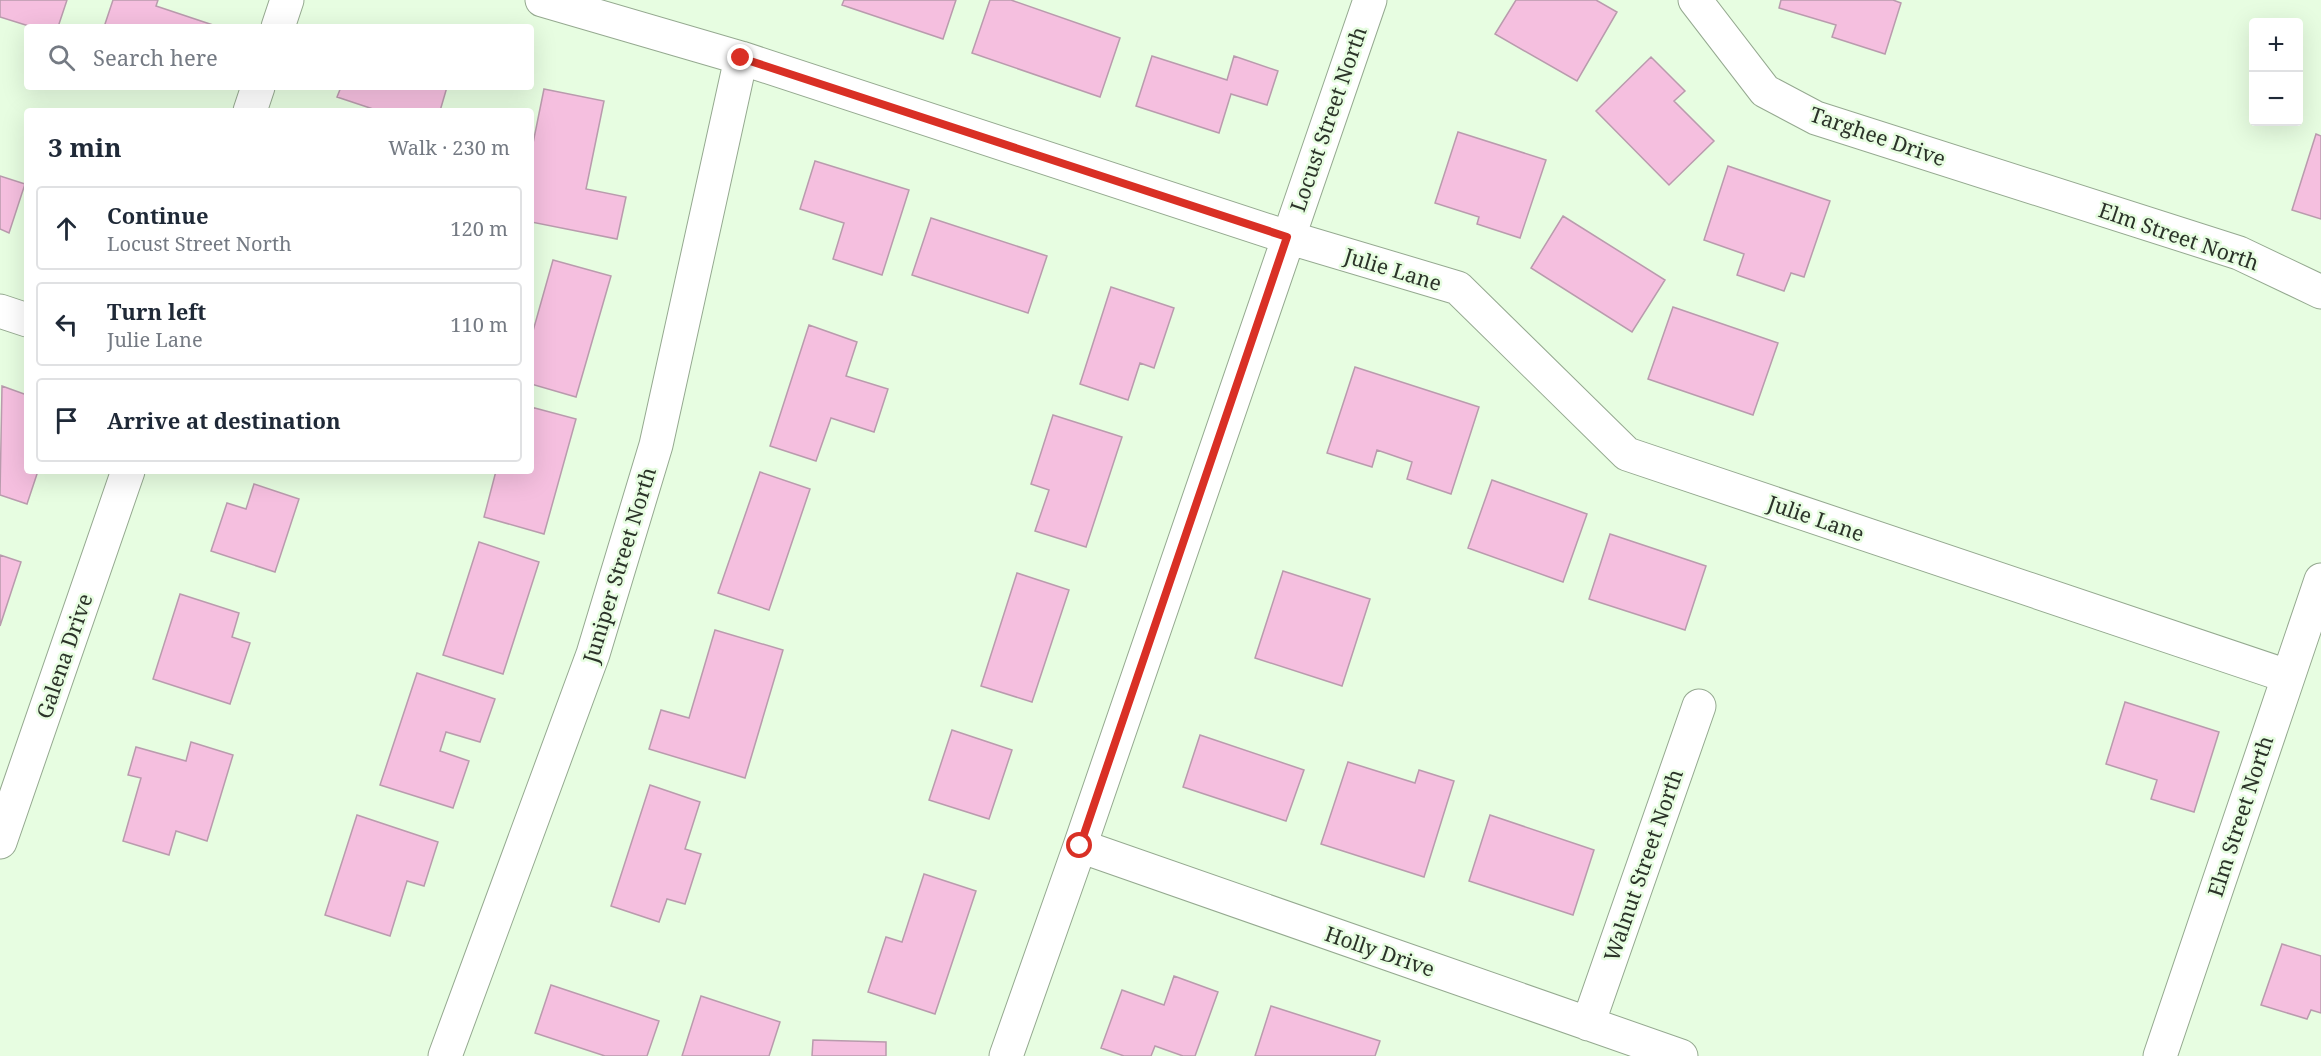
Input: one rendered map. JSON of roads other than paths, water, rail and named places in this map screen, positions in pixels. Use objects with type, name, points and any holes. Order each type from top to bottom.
[{"type":"street","points":[[279,24],[287,0]]},
{"type":"street","name":"Julie Lane","points":[[542,0],[741,58],[1287,237],[1458,288],[1627,454],[2287,676]]},
{"type":"street","name":"Locust Street North","points":[[1006,1056],[1370,0]]},
{"type":"street","name":"Targhee Drive","points":[[1695,0],[1765,91],[1816,118],[2069,199]]},
{"type":"street","name":"Juniper Street North","points":[[445,1056],[593,654],[656,445],[741,58]]},
{"type":"street","points":[[251,108],[257,90]]},
{"type":"street","name":"Elm Street North","points":[[2069,199],[2239,253],[2321,292]]},
{"type":"street","points":[[0,311],[24,319]]},
{"type":"street","name":"Galena Drive","points":[[0,842],[127,474]]},
{"type":"street","name":"Elm Street North","points":[[2164,1055],[2287,676],[2321,580]]},
{"type":"street","name":"Walnut Street North","points":[[1588,1024],[1699,706]]},
{"type":"street","name":"Holly Drive","points":[[1080,846],[1681,1056]]}]
